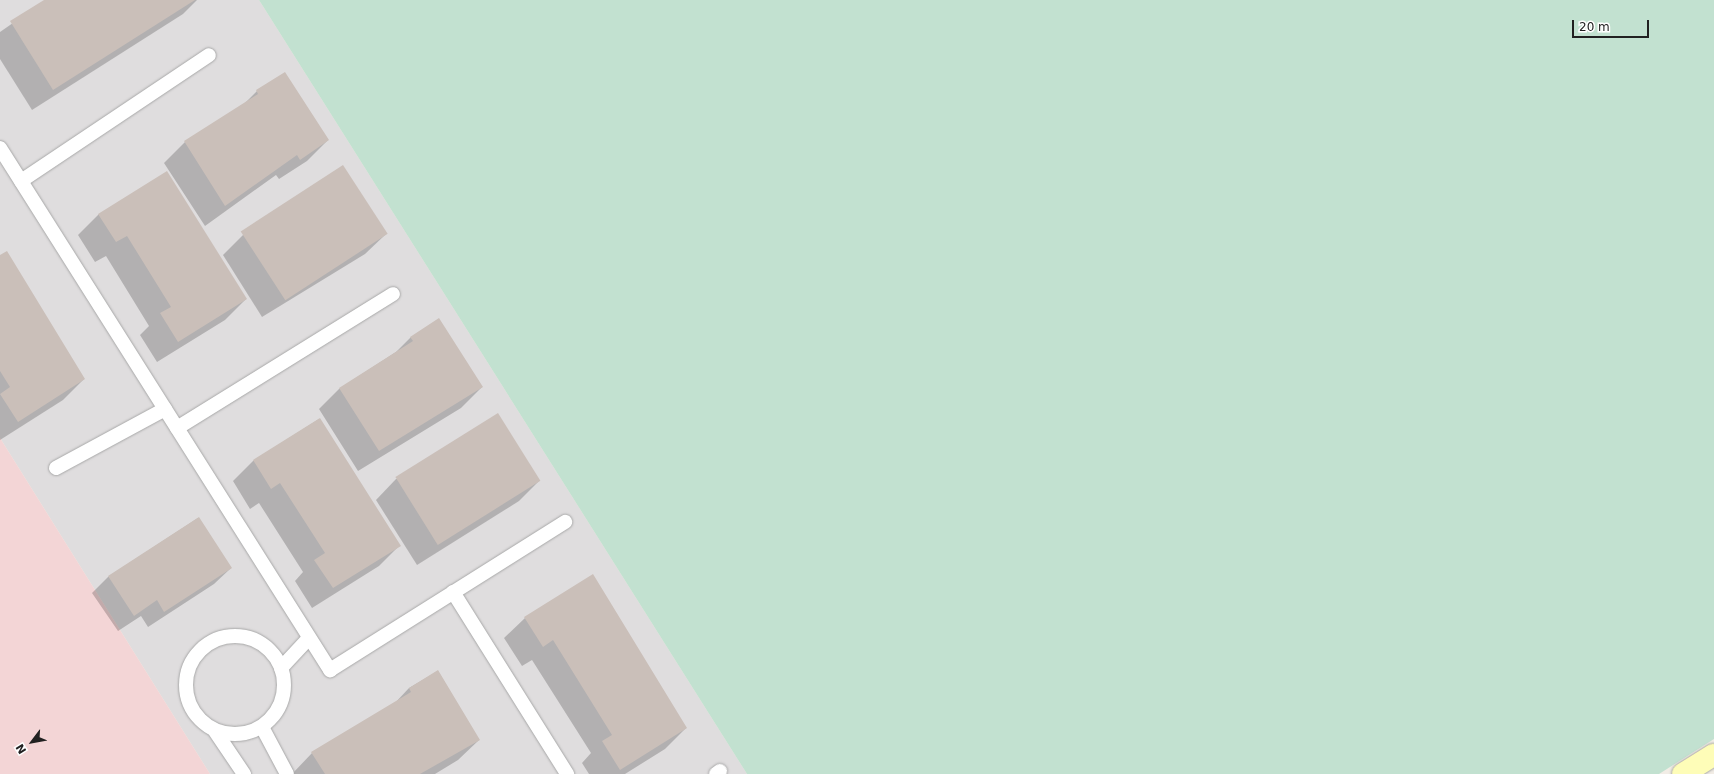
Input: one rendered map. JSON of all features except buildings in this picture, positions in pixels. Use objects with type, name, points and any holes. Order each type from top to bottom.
[{"type":"street","points":[[1683,774],[1714,755]]},
{"type":"lane","points":[[21,181],[209,55]]},
{"type":"lane","points":[[0,148],[330,670],[565,522]]},
{"type":"lane","points":[[177,428],[393,294]]},
{"type":"lane","points":[[56,468],[164,409]]},
{"type":"lane","points":[[453,592],[567,774]]},
{"type":"lane","points":[[215,731],[231,735],[262,727],[274,715],[282,700],[284,684],[281,668],[273,654],[245,637],[229,636],[200,650],[189,667],[186,694],[191,709],[215,731],[244,774]]},
{"type":"lane","points":[[281,668],[309,638]]},
{"type":"lane","points":[[262,727],[287,774]]},
{"type":"shaded area","points":[[0,0],[259,0],[747,774],[210,774],[0,438]]},
{"type":"shaded area","points":[[0,438],[210,774],[0,774]]},
{"type":"green space","points":[[259,0],[1714,0],[1714,739],[1659,774],[747,774]]}]
